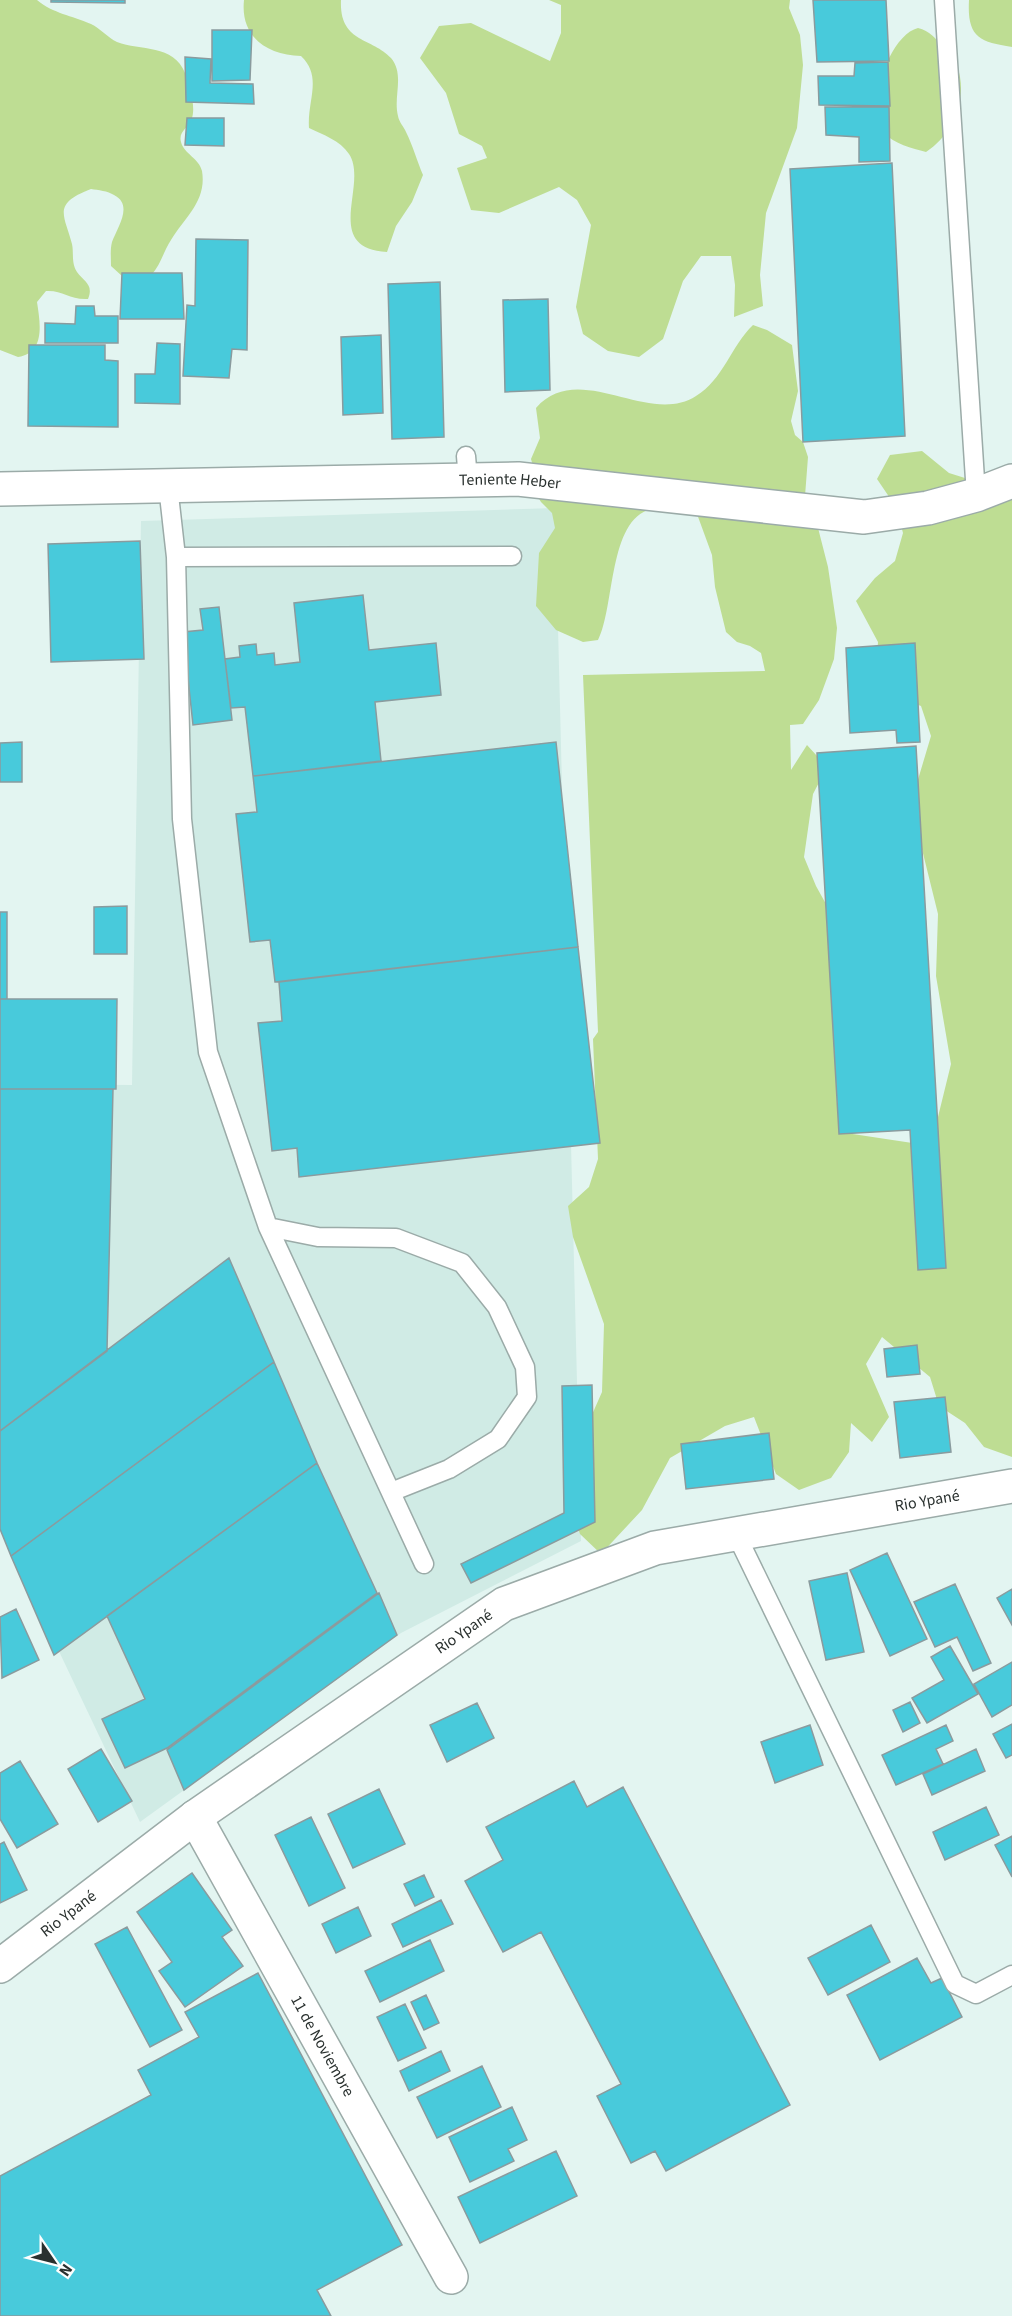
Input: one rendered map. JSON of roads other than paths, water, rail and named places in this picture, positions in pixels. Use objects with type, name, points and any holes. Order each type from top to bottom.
[{"type":"street","name":"Teniente Heber","points":[[0,489],[168,486],[467,468],[518,479],[864,517],[928,508],[976,495],[1012,481]]},
{"type":"street","name":"Rio Ypané","points":[[0,1966],[195,1817],[504,1604],[655,1548],[1012,1486]]},
{"type":"street","name":"11 de Noviembre","points":[[195,1817],[451,2277]]},
{"type":"lane","points":[[944,0],[976,495]]},
{"type":"lane","points":[[168,486],[176,557],[182,819],[208,1052],[268,1227],[424,1564]]},
{"type":"lane","points":[[176,557],[512,556]]},
{"type":"lane","points":[[268,1227],[318,1237],[396,1238],[462,1263],[497,1307],[525,1367],[527,1397],[498,1439],[449,1469],[391,1492]]},
{"type":"lane","points":[[736,1534],[955,1984],[976,1994],[1012,1975]]}]
